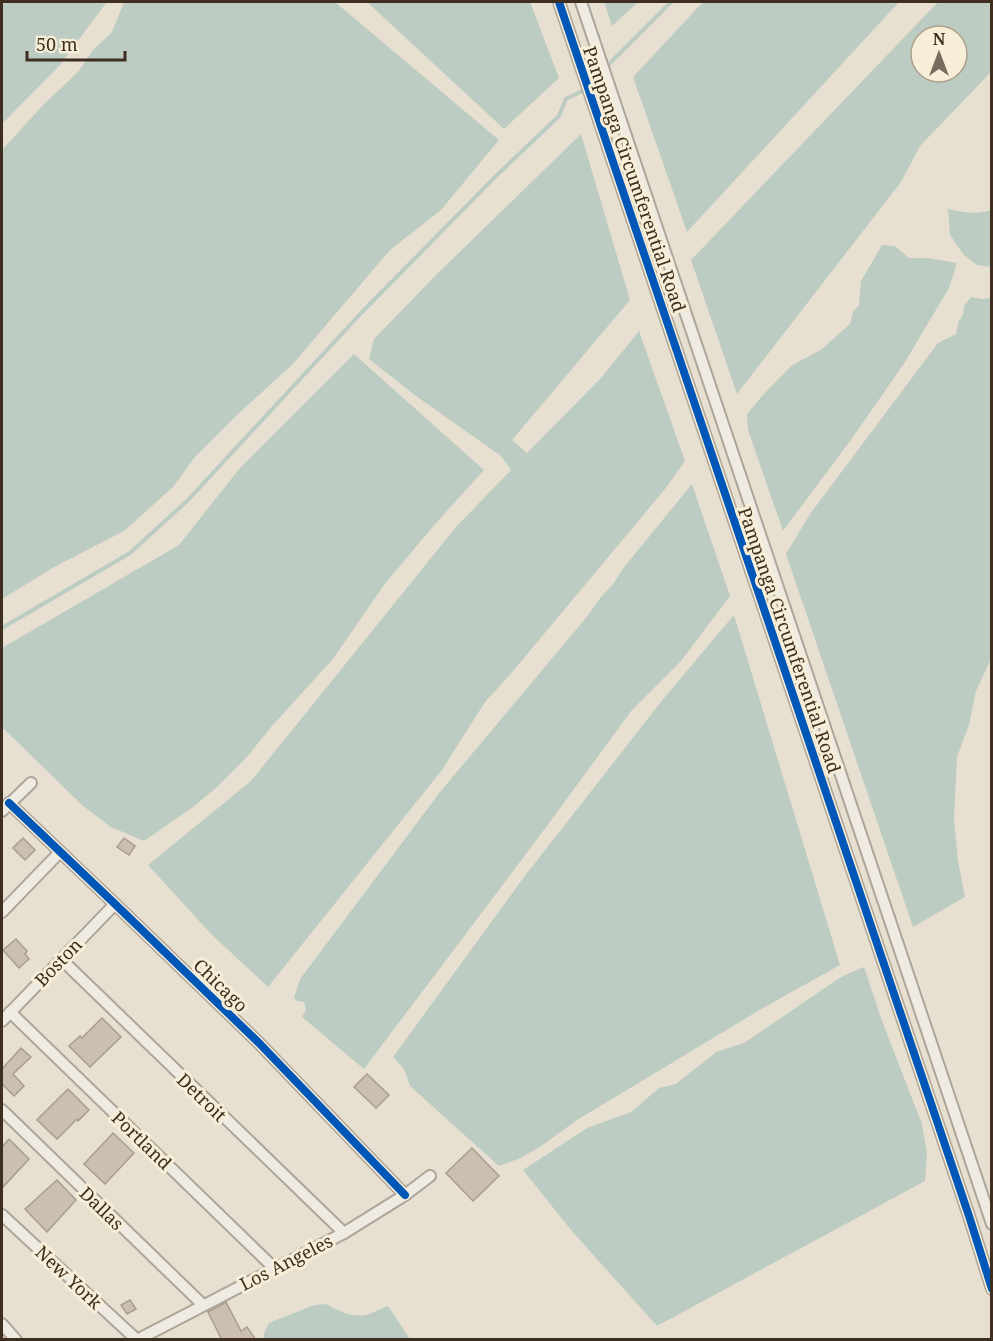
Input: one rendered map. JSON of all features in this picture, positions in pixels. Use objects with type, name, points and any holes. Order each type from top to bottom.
[{"type":"street","name":"Pampanga Circumferential Road","points":[[559,2],[992,1289]]},
{"type":"street","name":"Pampanga Circumferential Road","points":[[581,2],[992,1224]]},
{"type":"street","points":[[5,807],[31,783]]},
{"type":"street","name":"Chicago","points":[[5,807],[60,852],[259,1043],[405,1195]]},
{"type":"street","points":[[2,912],[60,852]]},
{"type":"street","name":"Boston","points":[[2,1021],[115,904]]},
{"type":"street","name":"Detroit","points":[[61,960],[344,1233]]},
{"type":"street","name":"Portland","points":[[10,1012],[274,1268]]},
{"type":"street","name":"Dallas","points":[[2,1110],[202,1305]]},
{"type":"street","name":"Los Angeles","points":[[137,1339],[344,1233],[405,1195],[430,1176]]},
{"type":"street","name":"New York","points":[[2,1215],[137,1339]]},
{"type":"street","points":[[2,1325],[16,1340]]},
{"type":"shaded area","points":[[2,2],[107,2],[59,66],[2,124]]},
{"type":"shaded area","points":[[124,2],[335,2],[499,140],[441,210],[390,250],[292,365],[195,457],[173,487],[124,531],[56,566],[2,599],[2,150],[43,105],[78,72],[93,50],[112,32]]},
{"type":"shaded area","points":[[367,2],[530,2],[559,78],[504,129]]},
{"type":"shaded area","points":[[604,2],[638,2],[612,26]]},
{"type":"shaded area","points":[[703,2],[899,2],[687,232],[633,77]]},
{"type":"shaded area","points":[[938,2],[991,2],[991,72],[920,146],[901,182],[737,394],[691,260],[909,32],[909,84],[969,84],[969,24],[917,24]]},
{"type":"shaded area","points":[[581,134],[630,300],[512,440],[527,453],[601,378],[639,331],[685,461],[665,489],[485,702],[442,770],[268,987],[212,935],[148,865],[251,781],[456,527],[511,470],[501,456],[416,396],[369,359],[374,339],[436,275]]},
{"type":"shaded area","points":[[948,209],[975,213],[991,210],[991,267],[977,265],[964,255],[950,235]]},
{"type":"shaded area","points":[[882,245],[895,246],[909,258],[927,258],[957,263],[949,288],[905,362],[783,531],[748,430],[747,414],[791,366],[822,349],[850,324],[853,312],[859,305],[861,281]]},
{"type":"shaded area","points":[[971,297],[991,298],[991,659],[976,691],[969,725],[957,757],[954,820],[958,861],[965,897],[913,927],[786,554],[810,514],[938,343],[956,334],[964,306]]},
{"type":"shaded area","points":[[354,354],[484,470],[384,585],[333,659],[247,757],[216,788],[144,841],[111,827],[83,806],[2,727],[2,648],[179,545],[240,468]]},
{"type":"shaded area","points":[[692,484],[730,596],[681,661],[632,710],[364,1069],[302,1017],[306,1010],[304,1002],[294,998],[300,979],[440,792],[585,619]]},
{"type":"shaded area","points":[[734,615],[840,965],[763,1008],[577,1120],[540,1147],[499,1166],[410,1086],[404,1069],[393,1057],[524,877],[664,698]]},
{"type":"shaded area","points":[[864,967],[882,1021],[922,1124],[927,1154],[925,1181],[657,1326],[571,1230],[523,1170],[587,1128],[631,1112],[659,1088],[676,1084],[716,1052],[744,1043],[841,977]]},
{"type":"shaded area","points":[[326,1304],[341,1312],[358,1316],[388,1306],[410,1339],[264,1339],[269,1323],[314,1305]]},
{"type":"building","points":[[23,838],[35,850],[25,860],[13,848]]},
{"type":"building","points":[[124,838],[135,846],[129,855],[117,847]]},
{"type":"building","points":[[16,939],[27,951],[25,954],[29,959],[19,968],[3,950]]},
{"type":"building","points":[[102,1018],[121,1037],[90,1067],[69,1046],[80,1036],[82,1038]]},
{"type":"building","points":[[21,1048],[31,1057],[13,1074],[24,1086],[14,1096],[2,1084],[2,1069]]},
{"type":"building","points":[[367,1074],[389,1095],[376,1108],[354,1087]]},
{"type":"building","points":[[68,1089],[89,1110],[57,1139],[37,1120]]},
{"type":"building","points":[[113,1133],[134,1153],[105,1184],[84,1164]]},
{"type":"building","points":[[9,1139],[29,1159],[2,1188],[2,1147]]},
{"type":"building","points":[[472,1148],[499,1176],[473,1201],[446,1173]]},
{"type":"building","points":[[57,1180],[76,1200],[47,1232],[25,1209]]},
{"type":"building","points":[[130,1300],[136,1309],[127,1314],[121,1305]]},
{"type":"building","points":[[226,1302],[241,1331],[247,1327],[256,1340],[222,1340],[208,1312]]},
{"type":"waterway","points":[[2,628],[130,553],[188,500],[363,311],[495,177],[559,116],[566,99],[582,91],[671,2]]},
{"type":"cycle path","points":[[559,2],[992,1289]]},
{"type":"cycle path","points":[[9,803],[259,1043],[405,1195]]}]
